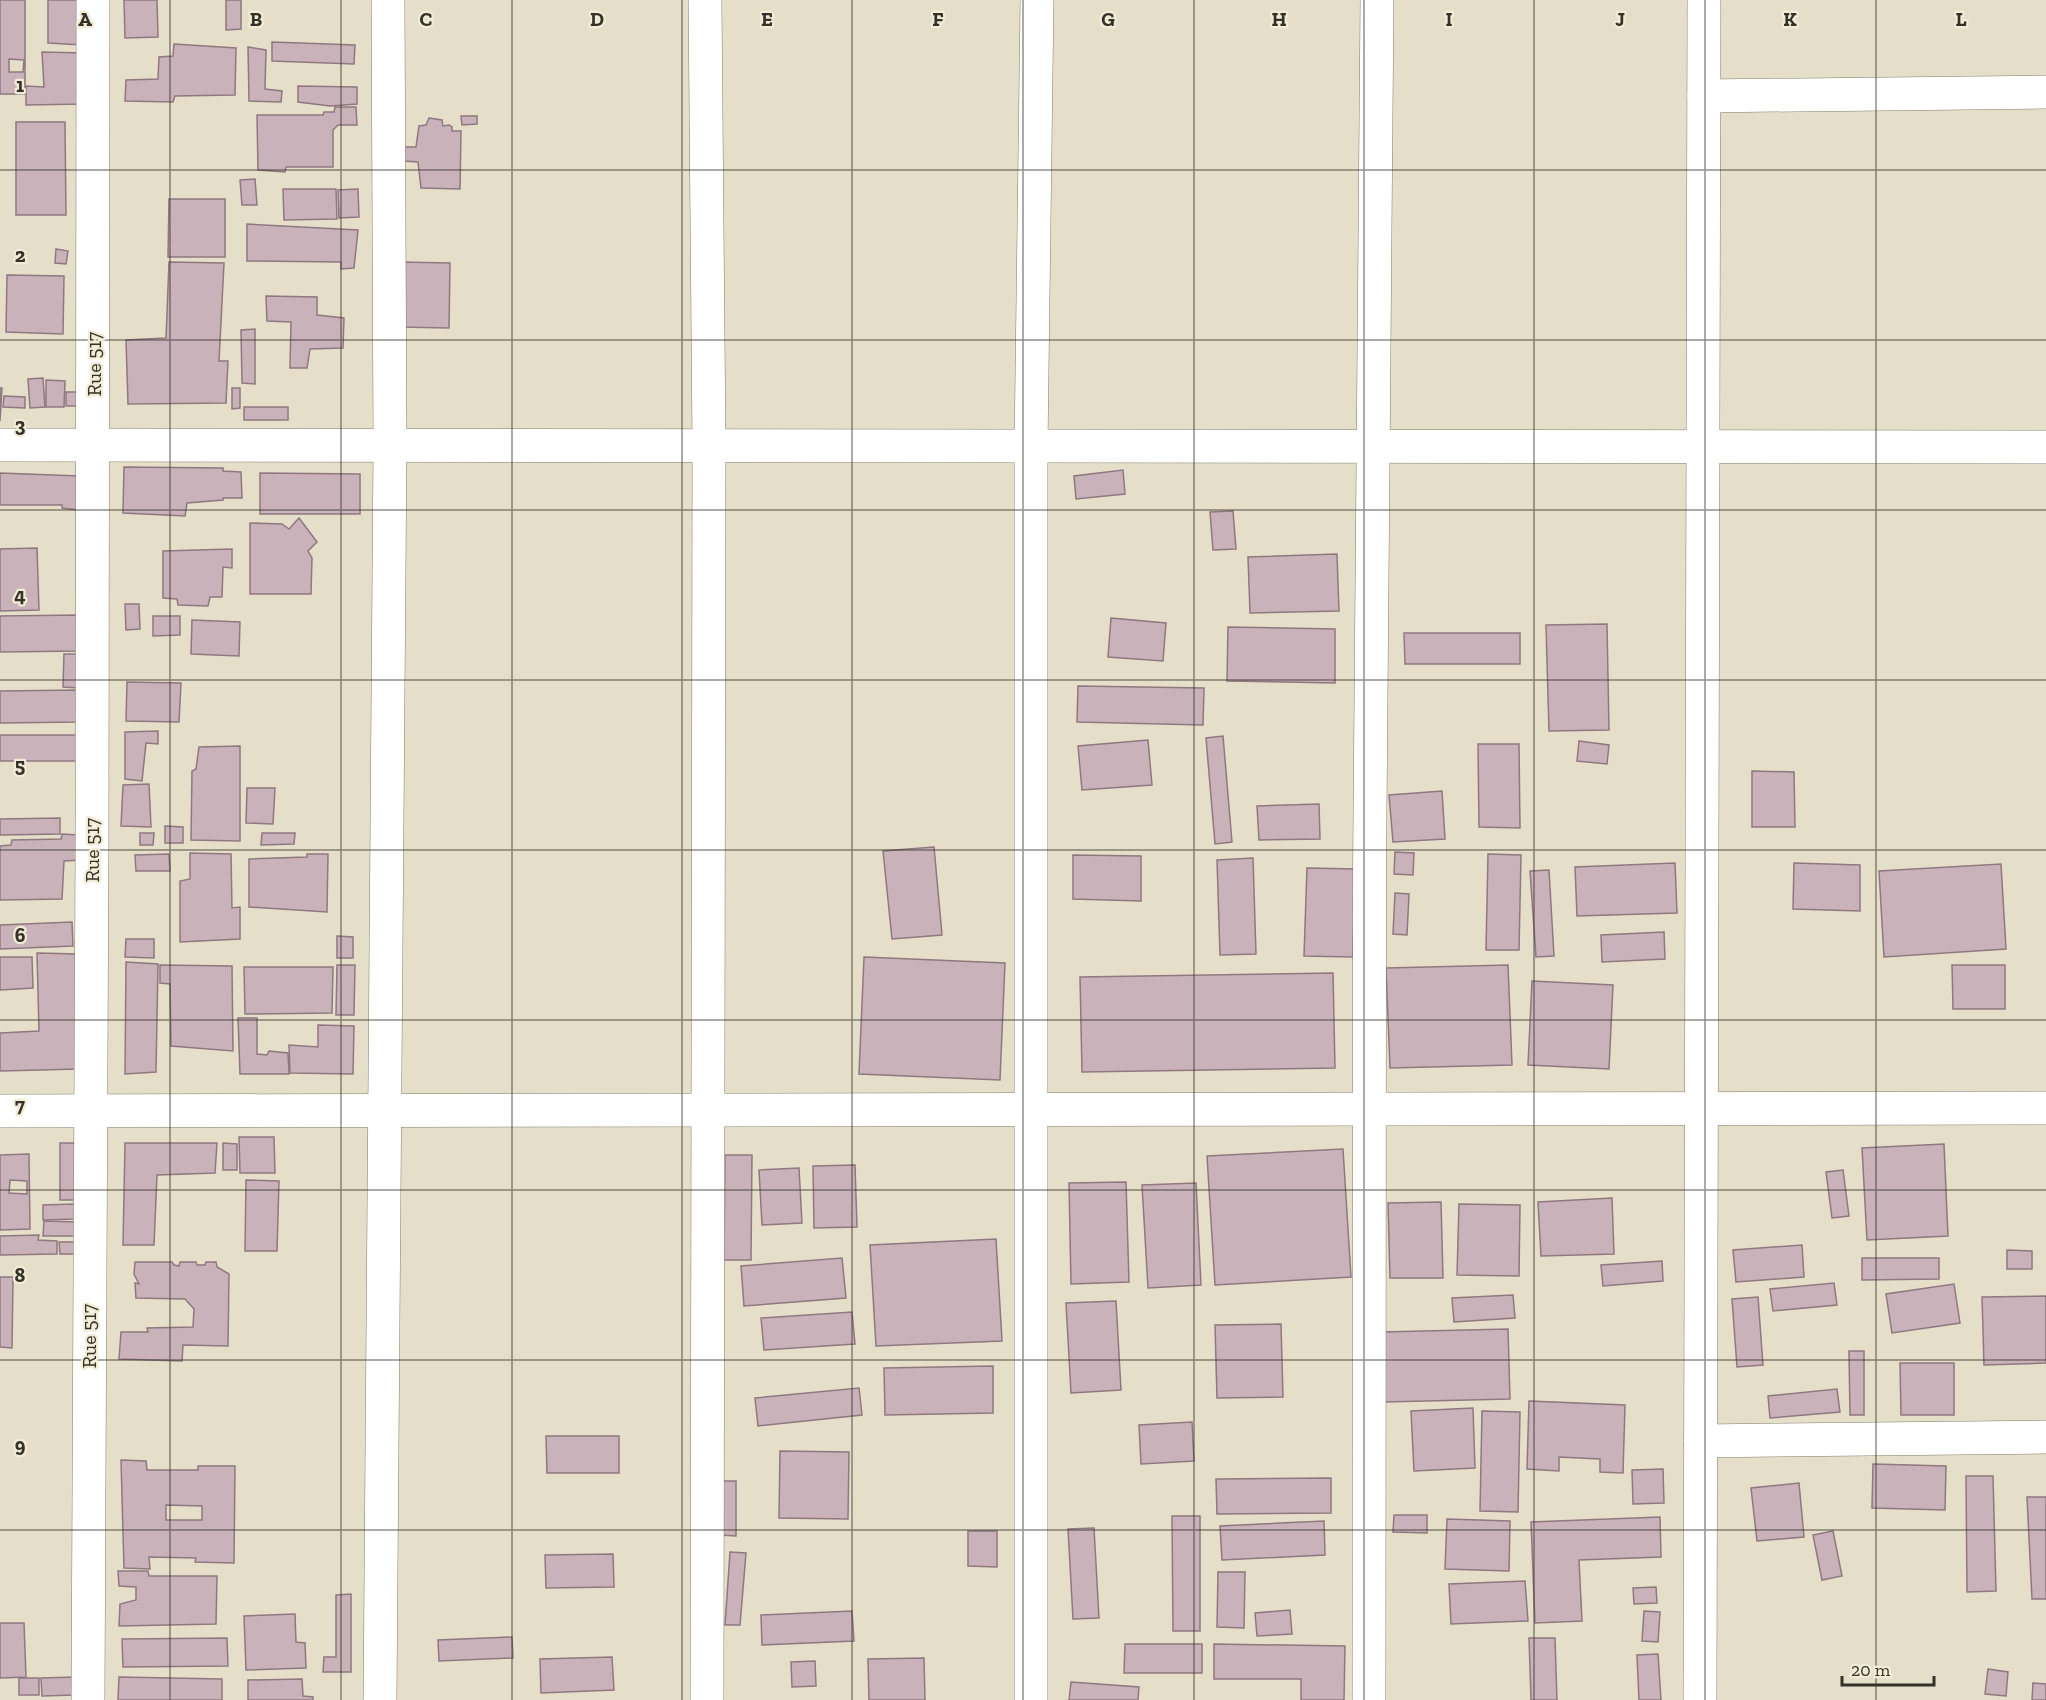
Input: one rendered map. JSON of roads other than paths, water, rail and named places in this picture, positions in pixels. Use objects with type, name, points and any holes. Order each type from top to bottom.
[{"type":"street","name":"Rue 517","points":[[88,1700],[95,446],[93,0]]},
{"type":"street","points":[[380,1700],[390,446],[387,0]]},
{"type":"street","points":[[705,0],[709,446],[707,1700]]},
{"type":"street","points":[[1031,1700],[1031,447],[1037,0]]},
{"type":"street","points":[[1369,1700],[1368,1109],[1371,447],[1377,0]]},
{"type":"street","points":[[1700,1700],[1704,0]]},
{"type":"street","points":[[1704,96],[2046,92]]},
{"type":"street","points":[[0,445],[2046,447]]},
{"type":"street","points":[[0,1111],[2046,1108]]},
{"type":"street","points":[[1700,1441],[2046,1437]]}]
